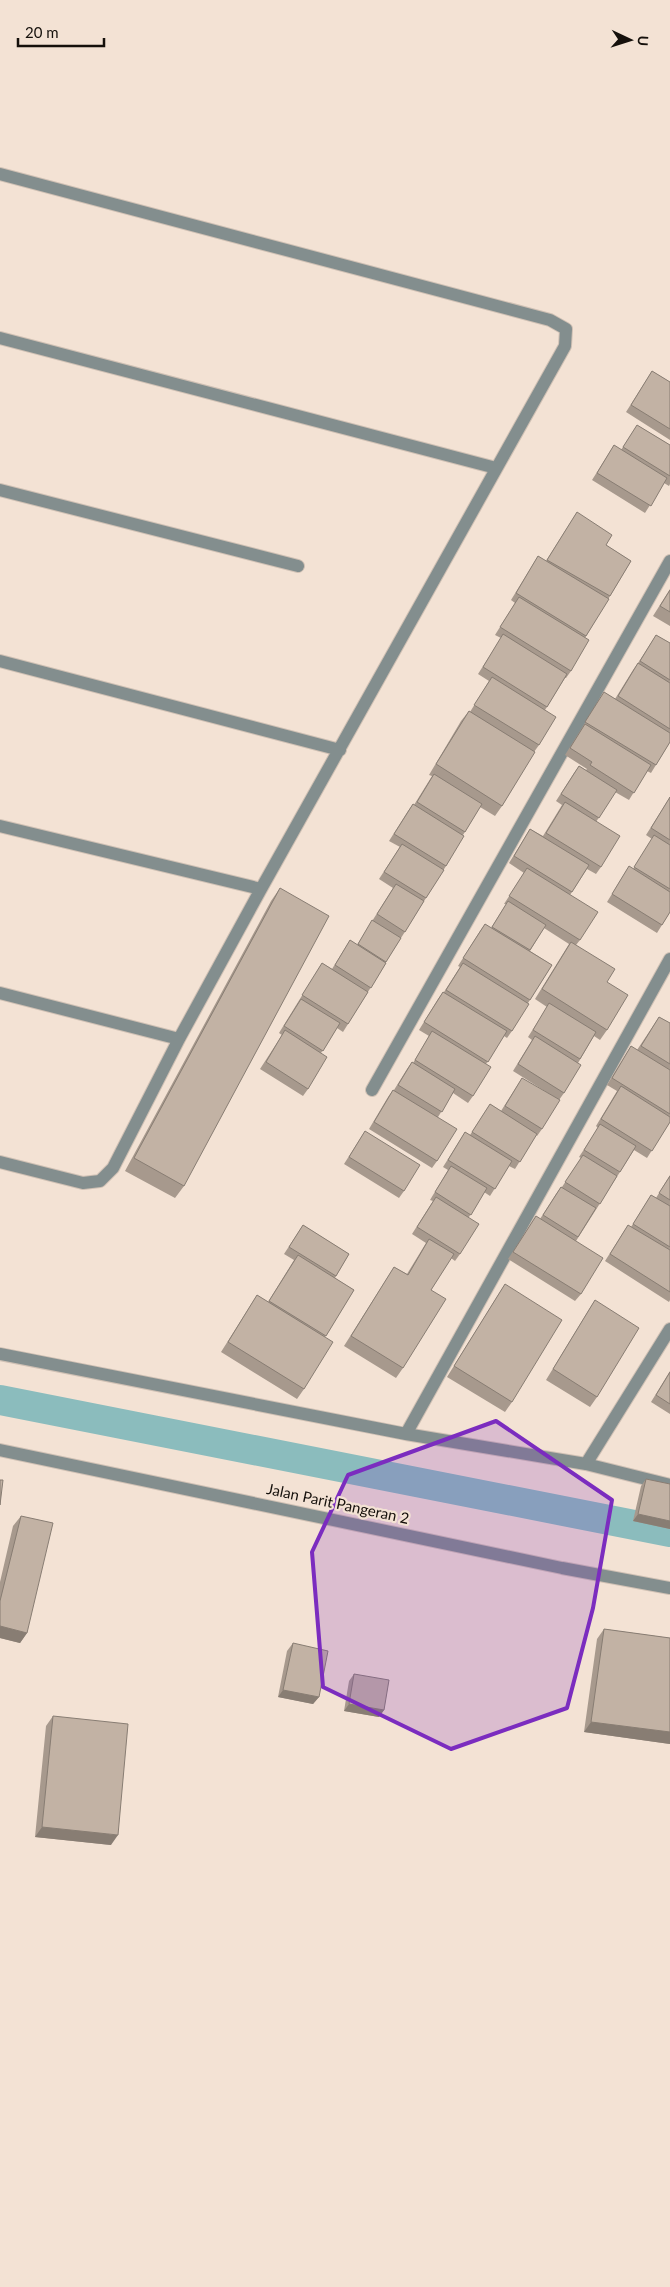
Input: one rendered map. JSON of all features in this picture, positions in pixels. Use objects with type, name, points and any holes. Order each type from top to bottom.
[{"type":"street","points":[[0,174],[540,317],[566,329],[564,346],[261,889],[179,1039],[113,1168],[100,1181],[84,1183],[0,1162]]},
{"type":"street","points":[[0,338],[496,468]]},
{"type":"street","points":[[0,490],[298,566]]},
{"type":"street","points":[[372,1090],[670,561]]},
{"type":"street","points":[[0,661],[340,750]]},
{"type":"street","points":[[0,826],[261,889]]},
{"type":"street","points":[[406,1434],[670,959]]},
{"type":"street","points":[[0,993],[179,1039]]},
{"type":"street","points":[[586,1464],[670,1329]]},
{"type":"street","points":[[0,1354],[406,1434],[586,1464],[670,1485]]},
{"type":"street","name":"Jalan Parit Pangeran 2","points":[[0,1450],[562,1568],[670,1588]]},
{"type":"highlighted area","points":[[496,1421],[612,1500],[593,1608],[567,1708],[451,1749],[323,1687],[312,1552],[348,1475]]},
{"type":"building","points":[[652,371],[670,382],[670,429],[631,405]]},
{"type":"building","points":[[637,425],[670,445],[670,476],[623,447]]},
{"type":"building","points":[[614,445],[667,478],[651,506],[597,473]]},
{"type":"building","points":[[577,512],[612,535],[606,545],[631,561],[610,596],[547,560]]},
{"type":"building","points":[[538,556],[609,599],[586,636],[516,593]]},
{"type":"building","points":[[670,590],[670,612],[660,606]]},
{"type":"building","points":[[519,597],[589,640],[571,671],[500,627]]},
{"type":"building","points":[[503,634],[567,674],[547,707],[483,667]]},
{"type":"building","points":[[656,635],[670,643],[670,680],[640,661]]},
{"type":"building","points":[[638,663],[670,683],[670,729],[618,696]]},
{"type":"building","points":[[492,677],[556,717],[539,745],[474,705]]},
{"type":"building","points":[[604,692],[670,733],[670,742],[656,765],[585,722]]},
{"type":"building","points":[[469,711],[535,752],[502,806],[436,764]]},
{"type":"building","points":[[585,724],[651,765],[634,793],[590,765],[592,762],[570,748]]},
{"type":"building","points":[[579,766],[617,790],[599,818],[561,794]]},
{"type":"building","points":[[434,774],[482,804],[465,832],[417,802]]},
{"type":"building","points":[[670,797],[670,840],[651,828]]},
{"type":"building","points":[[565,802],[620,836],[601,867],[546,833]]},
{"type":"building","points":[[413,804],[464,836],[446,866],[394,834]]},
{"type":"building","points":[[530,829],[589,865],[572,892],[514,856]]},
{"type":"building","points":[[654,835],[670,845],[670,889],[634,867]]},
{"type":"building","points":[[402,844],[444,870],[426,898],[384,872]]},
{"type":"building","points":[[629,866],[670,892],[670,912],[662,925],[612,894]]},
{"type":"building","points":[[527,868],[598,912],[580,940],[509,896]]},
{"type":"building","points":[[396,884],[424,901],[405,932],[377,914]]},
{"type":"building","points":[[280,888],[329,916],[184,1186],[134,1158]]},
{"type":"building","points":[[508,901],[546,925],[530,950],[492,927]]},
{"type":"building","points":[[372,920],[401,938],[386,962],[358,944]]},
{"type":"building","points":[[485,924],[552,965],[530,1000],[463,958]]},
{"type":"building","points":[[350,940],[386,963],[371,988],[335,965]]},
{"type":"building","points":[[571,942],[615,969],[607,982],[628,995],[607,1030],[542,989]]},
{"type":"building","points":[[322,963],[368,992],[348,1024],[302,995]]},
{"type":"building","points":[[463,963],[529,1004],[512,1031],[446,990]]},
{"type":"building","points":[[443,992],[507,1031],[488,1062],[424,1022]]},
{"type":"building","points":[[301,999],[340,1023],[323,1051],[284,1026]]},
{"type":"building","points":[[549,1003],[596,1032],[580,1059],[533,1030]]},
{"type":"building","points":[[659,1017],[670,1023],[670,1064],[641,1046]]},
{"type":"building","points":[[285,1030],[327,1057],[308,1089],[266,1062]]},
{"type":"building","points":[[432,1031],[491,1067],[473,1096],[415,1060]]},
{"type":"building","points":[[535,1036],[581,1065],[564,1093],[518,1064]]},
{"type":"building","points":[[631,1046],[670,1070],[670,1114],[612,1078]]},
{"type":"building","points":[[412,1062],[455,1089],[442,1112],[398,1085]]},
{"type":"building","points":[[522,1078],[560,1100],[542,1129],[505,1106]]},
{"type":"building","points":[[621,1086],[670,1117],[670,1122],[652,1151],[601,1119]]},
{"type":"building","points":[[393,1090],[457,1129],[437,1161],[374,1122]]},
{"type":"building","points":[[490,1104],[537,1134],[520,1162],[472,1132]]},
{"type":"building","points":[[600,1124],[636,1146],[620,1172],[584,1150]]},
{"type":"building","points":[[365,1131],[420,1165],[404,1191],[349,1157]]},
{"type":"building","points":[[465,1132],[512,1161],[495,1189],[448,1160]]},
{"type":"building","points":[[583,1155],[617,1176],[600,1204],[565,1182]]},
{"type":"building","points":[[451,1166],[487,1188],[471,1215],[435,1192]]},
{"type":"building","points":[[670,1176],[670,1200],[659,1193]]},
{"type":"building","points":[[561,1187],[596,1208],[578,1237],[543,1215]]},
{"type":"building","points":[[651,1195],[670,1206],[670,1247],[633,1224]]},
{"type":"building","points":[[436,1197],[479,1224],[460,1254],[417,1227]]},
{"type":"building","points":[[536,1216],[603,1258],[581,1294],[513,1252]]},
{"type":"building","points":[[303,1225],[349,1254],[336,1276],[289,1247]]},
{"type":"building","points":[[628,1225],[670,1250],[670,1292],[610,1254]]},
{"type":"building","points":[[429,1239],[454,1254],[431,1290],[446,1299],[403,1368],[351,1336],[394,1267],[408,1275]]},
{"type":"building","points":[[298,1255],[354,1290],[326,1336],[269,1301]]},
{"type":"building","points":[[505,1284],[562,1320],[512,1402],[454,1366]]},
{"type":"building","points":[[257,1295],[333,1342],[304,1389],[228,1342]]},
{"type":"building","points":[[595,1300],[639,1328],[597,1397],[553,1369]]},
{"type":"building","points":[[670,1372],[670,1404],[656,1395]]},
{"type":"building","points":[[646,1479],[670,1484],[670,1521],[638,1514]]},
{"type":"building","points":[[0,1480],[3,1480],[0,1505]]},
{"type":"building","points":[[21,1516],[53,1523],[27,1633],[0,1626],[0,1601]]},
{"type":"building","points":[[604,1629],[670,1638],[670,1732],[591,1722]]},
{"type":"building","points":[[293,1643],[328,1651],[319,1697],[283,1690]]},
{"type":"building","points":[[354,1674],[389,1680],[384,1710],[349,1704]]},
{"type":"building","points":[[53,1716],[128,1724],[118,1835],[42,1827]]},
{"type":"waterway","points":[[0,1400],[670,1532]]}]
